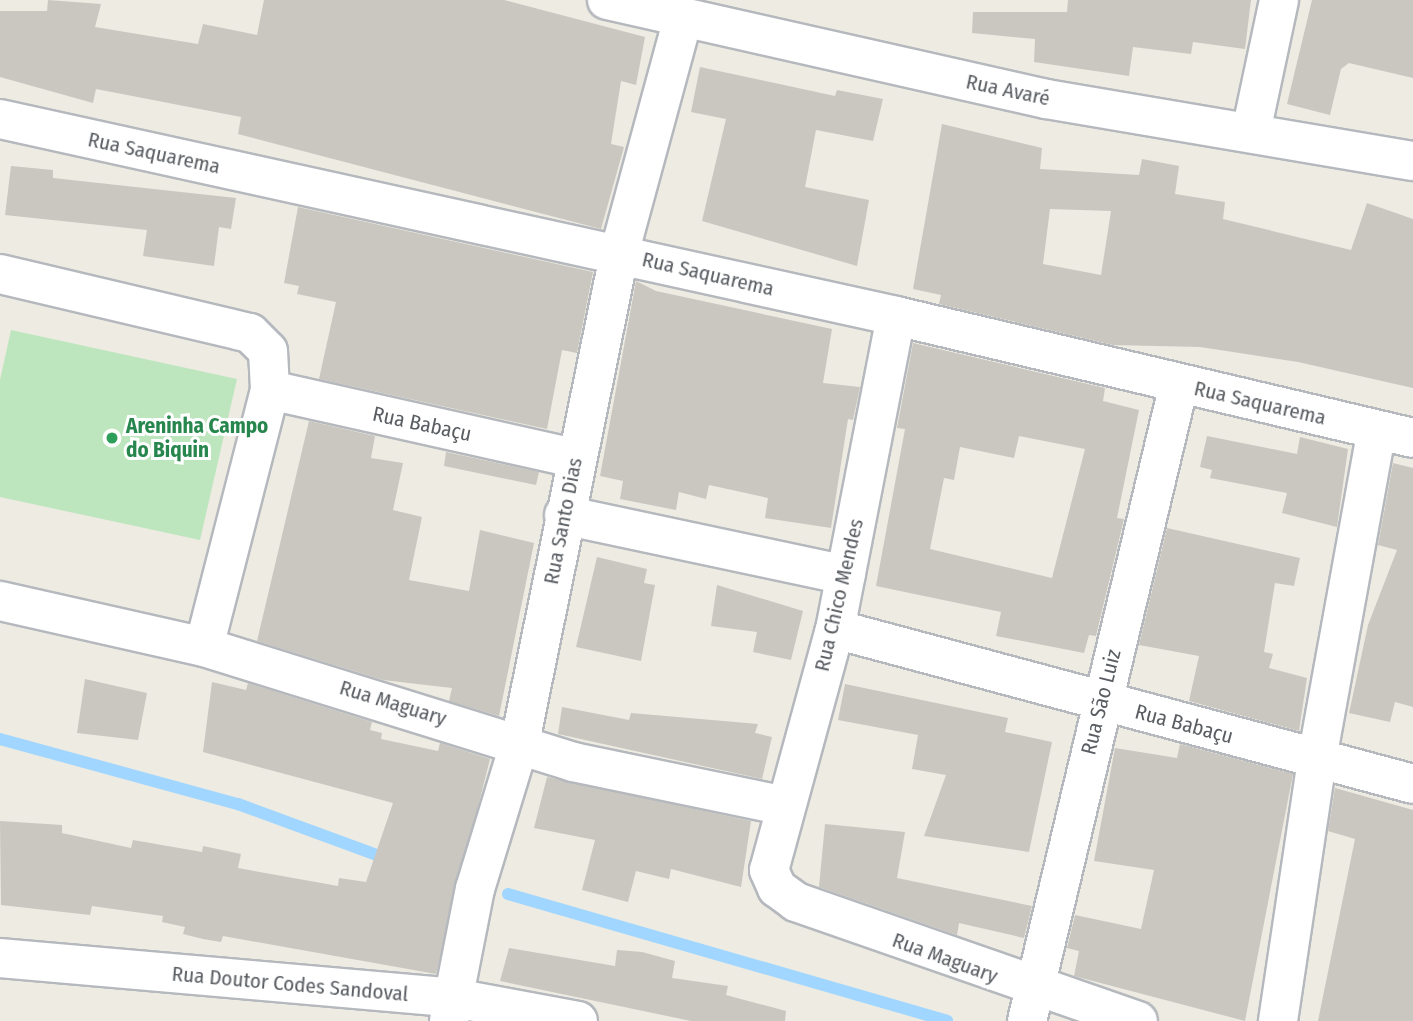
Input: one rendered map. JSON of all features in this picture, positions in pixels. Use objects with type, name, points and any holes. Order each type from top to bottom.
[{"type":"street","name":"Rua Avaré","points":[[607,0],[682,22],[1046,99],[1413,161]]},
{"type":"street","points":[[1251,132],[1279,0]]},
{"type":"street","name":"Rua Santo Dias","points":[[452,1010],[475,889],[520,742],[575,458],[619,254],[682,22]]},
{"type":"street","name":"Rua Saquarema","points":[[0,119],[896,316],[1413,439]]},
{"type":"street","points":[[0,274],[250,333],[268,351],[270,390],[204,647]]},
{"type":"street","name":"Rua Chico Mendes","points":[[769,870],[835,629],[896,316]]},
{"type":"street","name":"Rua São Luiz","points":[[1030,1005],[1179,384]]},
{"type":"street","name":"Rua Babaçu","points":[[270,390],[575,458]]},
{"type":"street","points":[[1278,1021],[1317,759],[1377,430]]},
{"type":"street","points":[[564,515],[846,575]]},
{"type":"street","name":"Rua Maguary","points":[[0,601],[204,647],[598,768],[785,806]]},
{"type":"street","name":"Rua Babaçu","points":[[835,629],[1413,784]]},
{"type":"street","name":"Rua Maguary","points":[[769,870],[777,888],[796,902],[1030,1005],[1138,1021]]},
{"type":"street","name":"Rua Doutor Codes Sandoval","points":[[0,958],[452,1010],[578,1021]]},
{"type":"green space","name":"Areninha Campo do Biquin","points":[[11,330],[237,379],[200,540],[0,497],[0,380]]},
{"type":"building","points":[[48,0],[101,4],[95,27],[198,44],[203,24],[257,35],[264,0],[504,0],[645,37],[636,85],[621,81],[611,144],[624,147],[601,229],[238,134],[241,117],[96,89],[93,103],[0,77],[0,11],[47,11]]},
{"type":"building","points":[[1068,0],[1251,0],[1245,49],[1193,42],[1191,54],[1133,47],[1129,76],[1034,62],[1035,39],[972,33],[973,12],[1067,12]]},
{"type":"building","points":[[1312,0],[1413,0],[1413,78],[1349,63],[1341,69],[1330,115],[1287,104]]},
{"type":"building","points":[[700,67],[835,96],[837,90],[883,99],[873,141],[816,130],[805,187],[869,200],[857,266],[702,221],[726,119],[691,112]]},
{"type":"building","points":[[942,124],[1042,148],[1040,169],[1139,175],[1142,159],[1179,166],[1175,194],[1225,202],[1223,219],[1351,250],[1367,203],[1413,219],[1413,388],[1298,362],[1200,347],[1113,345],[939,304],[941,295],[913,289]],"holes":[[[1050,209],[1111,211],[1101,275],[1043,264]]]},
{"type":"building","points":[[11,166],[53,170],[53,178],[236,198],[231,229],[219,227],[214,266],[143,256],[147,230],[5,215]]},
{"type":"building","points":[[298,207],[593,272],[577,353],[562,350],[547,429],[319,379],[336,302],[297,294],[299,286],[284,283]]},
{"type":"building","points":[[636,281],[656,291],[832,329],[823,383],[860,387],[853,420],[848,419],[831,528],[765,518],[768,498],[709,485],[706,499],[679,492],[676,510],[620,499],[623,481],[600,476]]},
{"type":"building","points":[[913,343],[1105,388],[1103,401],[1139,410],[1117,518],[1124,519],[1096,636],[1089,635],[1084,653],[996,636],[1001,612],[876,586],[905,429],[897,428]],"holes":[[[1019,436],[1085,449],[1052,578],[930,549],[944,478],[954,480],[960,447],[1014,458]]]},
{"type":"building","points":[[309,421],[375,436],[371,458],[403,463],[393,510],[422,517],[409,580],[469,591],[480,530],[534,543],[499,716],[449,701],[452,688],[383,680],[257,641]]},
{"type":"building","points":[[1207,436],[1297,454],[1300,437],[1348,449],[1337,527],[1282,513],[1287,493],[1210,478],[1212,470],[1200,467]]},
{"type":"building","points":[[446,452],[539,472],[536,485],[444,466]]},
{"type":"building","points":[[1393,463],[1413,468],[1413,707],[1395,702],[1390,722],[1349,713],[1368,625],[1397,550],[1378,545]]},
{"type":"building","points":[[1167,528],[1300,558],[1294,586],[1275,583],[1264,652],[1273,654],[1269,668],[1307,678],[1299,731],[1189,701],[1199,656],[1139,645]]},
{"type":"building","points":[[597,557],[647,569],[644,583],[655,585],[641,661],[576,647]]},
{"type":"building","points":[[717,585],[803,611],[791,660],[753,652],[757,632],[711,626]]},
{"type":"building","points":[[85,679],[147,693],[138,740],[77,733]]},
{"type":"building","points":[[212,682],[246,690],[248,683],[372,722],[370,730],[382,733],[381,739],[438,751],[440,743],[490,759],[436,974],[223,936],[221,942],[203,939],[183,934],[185,927],[162,922],[163,916],[92,906],[90,915],[1,905],[0,821],[62,825],[62,833],[131,848],[133,840],[202,852],[203,846],[241,854],[238,868],[338,886],[339,878],[366,882],[393,803],[203,752]]},
{"type":"building","points":[[845,684],[1008,718],[1005,732],[1052,742],[1029,852],[924,836],[946,775],[912,769],[918,735],[838,720]]},
{"type":"building","points":[[562,707],[629,720],[631,713],[758,724],[755,733],[772,737],[762,779],[558,734]]},
{"type":"building","points":[[1180,744],[1293,774],[1245,1021],[1074,976],[1079,951],[1067,948],[1075,915],[1141,929],[1154,870],[1094,861],[1115,748],[1177,758]]},
{"type":"building","points":[[547,777],[751,821],[741,887],[671,869],[669,879],[636,871],[628,902],[582,890],[595,840],[534,828]]},
{"type":"building","points":[[1335,788],[1413,810],[1413,1021],[1318,1021],[1355,839],[1328,831]]},
{"type":"building","points":[[825,824],[905,832],[897,878],[1032,906],[1024,938],[959,923],[957,935],[819,887]]},
{"type":"building","points":[[509,948],[615,966],[617,950],[642,952],[675,961],[672,978],[728,986],[726,995],[786,1011],[785,1021],[691,1021],[500,981]]},
{"type":"waterway","points":[[0,739],[238,804],[390,860]]},
{"type":"waterway","points":[[508,894],[947,1021]]},
{"type":"place","name":"Areninha Campo do Biquin","points":[[112,438]]}]
